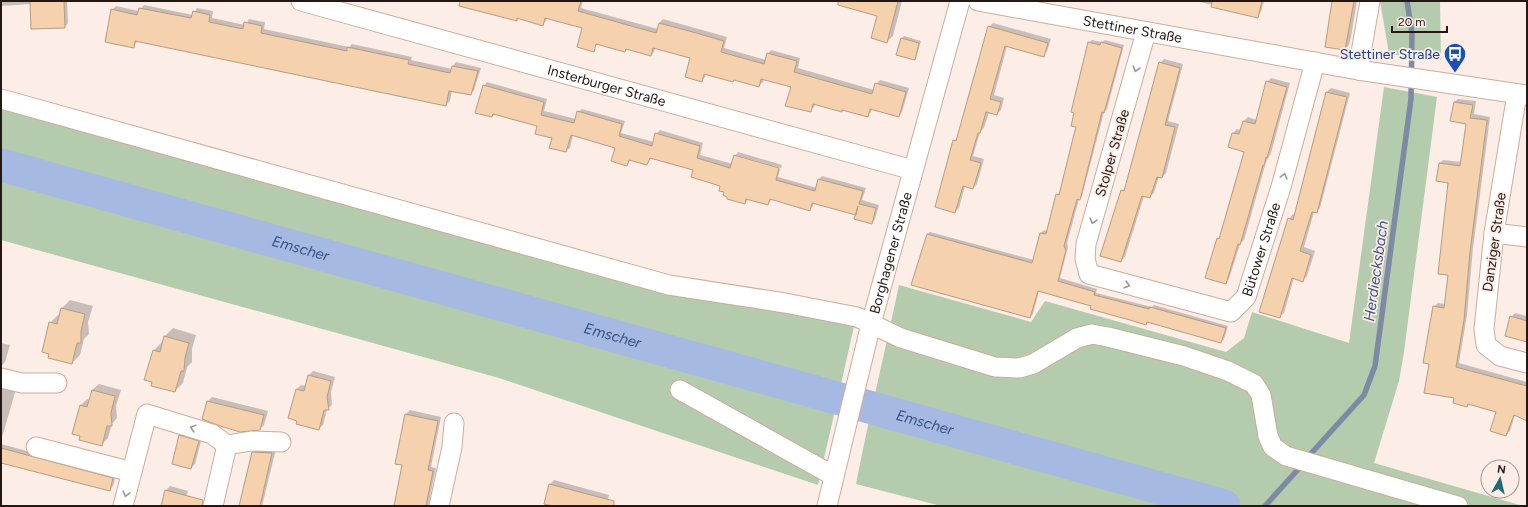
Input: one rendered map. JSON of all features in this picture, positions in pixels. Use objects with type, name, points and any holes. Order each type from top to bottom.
[{"type":"street","name":"Insterburger Straße","points":[[301,1],[913,170]]},
{"type":"street","name":"Borghagener Straße","points":[[827,506],[871,324],[960,1]]},
{"type":"street","name":"Stettiner Straße","points":[[978,1],[1358,70],[1522,94]]},
{"type":"street","points":[[1358,70],[1370,1]]},
{"type":"street","name":"Stolper Straße","points":[[1089,274],[1085,259],[1086,244],[1146,32]]},
{"type":"street","name":"Bütower Straße","points":[[1089,274],[1231,312],[1246,297],[1280,187],[1315,62]]},
{"type":"street","name":"Danziger Straße","points":[[1522,94],[1494,232],[1484,329],[1486,345],[1500,356],[1527,364]]},
{"type":"street","points":[[1,99],[670,285],[785,303],[857,317],[901,338],[995,367],[1019,368],[1033,364],[1077,338],[1092,334],[1108,336],[1184,356],[1228,371],[1254,384],[1261,395],[1268,436],[1274,447],[1286,456],[1458,506]]},
{"type":"street","points":[[1494,232],[1527,237]]},
{"type":"street","points":[[1,378],[22,383],[57,382]]},
{"type":"street","points":[[680,390],[834,476]]},
{"type":"street","points":[[123,506],[147,414],[212,434],[227,446]]},
{"type":"street","points":[[438,506],[452,447],[454,424]]},
{"type":"street","points":[[227,446],[241,442],[281,442]]},
{"type":"street","points":[[213,506],[227,446]]},
{"type":"street","points":[[36,448],[132,472]]},
{"type":"green space","points":[[1380,1],[1440,1],[1441,60],[1389,54]]},
{"type":"green space","points":[[1384,87],[1437,97],[1404,352],[1399,381],[1374,463],[1480,494],[1480,499],[1499,499],[1523,506],[941,506],[856,484],[899,285],[1031,322],[1045,301],[1226,352],[1244,338],[1252,312],[1349,343]]},
{"type":"green space","points":[[1,92],[653,272],[858,309],[818,485],[499,378],[1,240]]},
{"type":"building","points":[[30,1],[64,1],[65,28],[31,29]]},
{"type":"building","points":[[460,1],[581,1],[578,11],[656,33],[659,23],[724,41],[721,52],[764,64],[767,53],[797,61],[794,72],[872,94],[875,83],[906,92],[899,117],[870,109],[868,117],[813,104],[811,112],[785,106],[791,87],[761,79],[759,87],[704,74],[702,82],[685,77],[690,58],[653,48],[651,56],[626,49],[625,52],[596,44],[594,52],[577,47],[582,28],[545,18],[543,26],[517,18],[517,21],[459,6]]},
{"type":"building","points":[[838,1],[898,1],[887,43],[871,38],[877,16],[838,5]]},
{"type":"building","points":[[1212,1],[1262,1],[1258,18],[1211,7]]},
{"type":"building","points":[[1332,1],[1354,1],[1345,50],[1325,47]]},
{"type":"building","points":[[139,8],[191,18],[193,11],[210,15],[209,22],[243,29],[244,22],[254,24],[262,26],[261,33],[347,51],[347,47],[409,60],[408,64],[450,73],[452,66],[478,71],[471,95],[449,91],[446,106],[135,41],[134,48],[105,42],[111,9],[137,15]]},
{"type":"building","points":[[988,26],[1048,43],[1044,57],[1005,46],[990,99],[1001,102],[997,115],[986,112],[970,160],[981,163],[973,189],[963,186],[955,213],[935,207],[953,140],[956,141]]},
{"type":"building","points":[[901,38],[919,43],[915,60],[896,55]]},
{"type":"building","points":[[1088,42],[1100,45],[1101,42],[1122,48],[1104,113],[1102,112],[1080,200],[1077,199],[1064,246],[1066,250],[1058,281],[1095,292],[1094,295],[1149,309],[1150,307],[1226,328],[1221,343],[1147,322],[1146,325],[1090,309],[1091,306],[1038,291],[1030,318],[911,285],[927,234],[1032,263],[1040,233],[1046,234],[1056,194],[1059,195],[1076,127],[1071,126],[1074,113],[1071,112]]},
{"type":"building","points":[[1159,62],[1180,68],[1165,125],[1175,127],[1162,178],[1157,177],[1150,198],[1142,196],[1121,262],[1100,256],[1121,190],[1124,191]]},
{"type":"building","points":[[1266,81],[1287,87],[1267,158],[1266,157],[1264,166],[1263,165],[1240,245],[1238,244],[1226,284],[1205,278],[1217,238],[1219,239],[1244,152],[1228,147],[1232,133],[1239,134],[1243,121],[1255,124]]},
{"type":"building","points":[[483,85],[544,102],[541,115],[574,123],[577,111],[622,124],[619,136],[652,146],[655,133],[700,146],[697,158],[730,168],[734,155],[779,168],[776,180],[815,191],[818,179],[863,191],[859,204],[876,208],[872,224],[854,219],[855,215],[812,203],[810,211],[770,199],[768,205],[746,199],[745,204],[727,199],[727,197],[723,195],[724,192],[719,191],[720,186],[691,177],[693,170],[650,158],[647,165],[629,160],[627,166],[620,164],[611,161],[615,148],[571,135],[566,152],[549,148],[552,138],[535,134],[537,126],[493,114],[492,117],[475,113]]},
{"type":"building","points":[[1326,92],[1347,97],[1317,213],[1312,212],[1300,251],[1311,255],[1303,282],[1292,278],[1280,318],[1259,312],[1288,218],[1293,220]]},
{"type":"building","points":[[1454,102],[1473,105],[1470,118],[1487,120],[1470,252],[1464,320],[1456,367],[1527,386],[1527,421],[1514,415],[1506,436],[1490,431],[1496,412],[1468,404],[1467,407],[1453,403],[1454,398],[1424,393],[1429,364],[1423,363],[1433,306],[1444,308],[1448,275],[1438,274],[1448,183],[1436,181],[1439,163],[1460,166],[1466,124],[1450,121]]},
{"type":"building","points":[[61,308],[85,314],[81,331],[81,343],[77,343],[72,364],[48,358],[49,354],[42,352],[49,322],[57,324]]},
{"type":"building","points":[[1510,316],[1527,321],[1527,342],[1505,336]]},
{"type":"building","points":[[164,336],[189,343],[185,358],[184,371],[181,371],[175,392],[151,386],[152,382],[144,380],[153,350],[160,352]]},
{"type":"building","points":[[308,375],[331,381],[327,397],[329,410],[324,410],[319,430],[296,424],[297,421],[288,418],[296,389],[304,391]]},
{"type":"building","points":[[92,390],[115,396],[111,413],[112,426],[107,426],[102,446],[79,440],[80,436],[72,434],[80,405],[87,407]]},
{"type":"building","points":[[207,401],[264,415],[260,430],[240,432],[202,419]]},
{"type":"building","points":[[405,414],[438,421],[428,470],[433,471],[426,506],[394,506],[402,465],[395,464]]},
{"type":"building","points":[[179,435],[199,441],[191,469],[172,464]]},
{"type":"building","points":[[1,448],[113,478],[110,491],[1,463]]},
{"type":"building","points":[[252,452],[272,453],[260,506],[239,506]]},
{"type":"building","points":[[549,484],[614,501],[614,506],[553,506],[544,504]]},
{"type":"building","points":[[165,490],[203,500],[202,506],[161,506]]},
{"type":"waterway","name":"Herdiecksbach","points":[[1307,458],[1364,395],[1375,366],[1411,99],[1412,34],[1407,1]]},
{"type":"waterway","name":"Emscher","points":[[1,165],[1224,506]]},
{"type":"waterway","name":"Herdiecksbach","points":[[1265,506],[1302,465]]},
{"type":"place","name":"Stettiner Straße","points":[[1455,74]]}]
